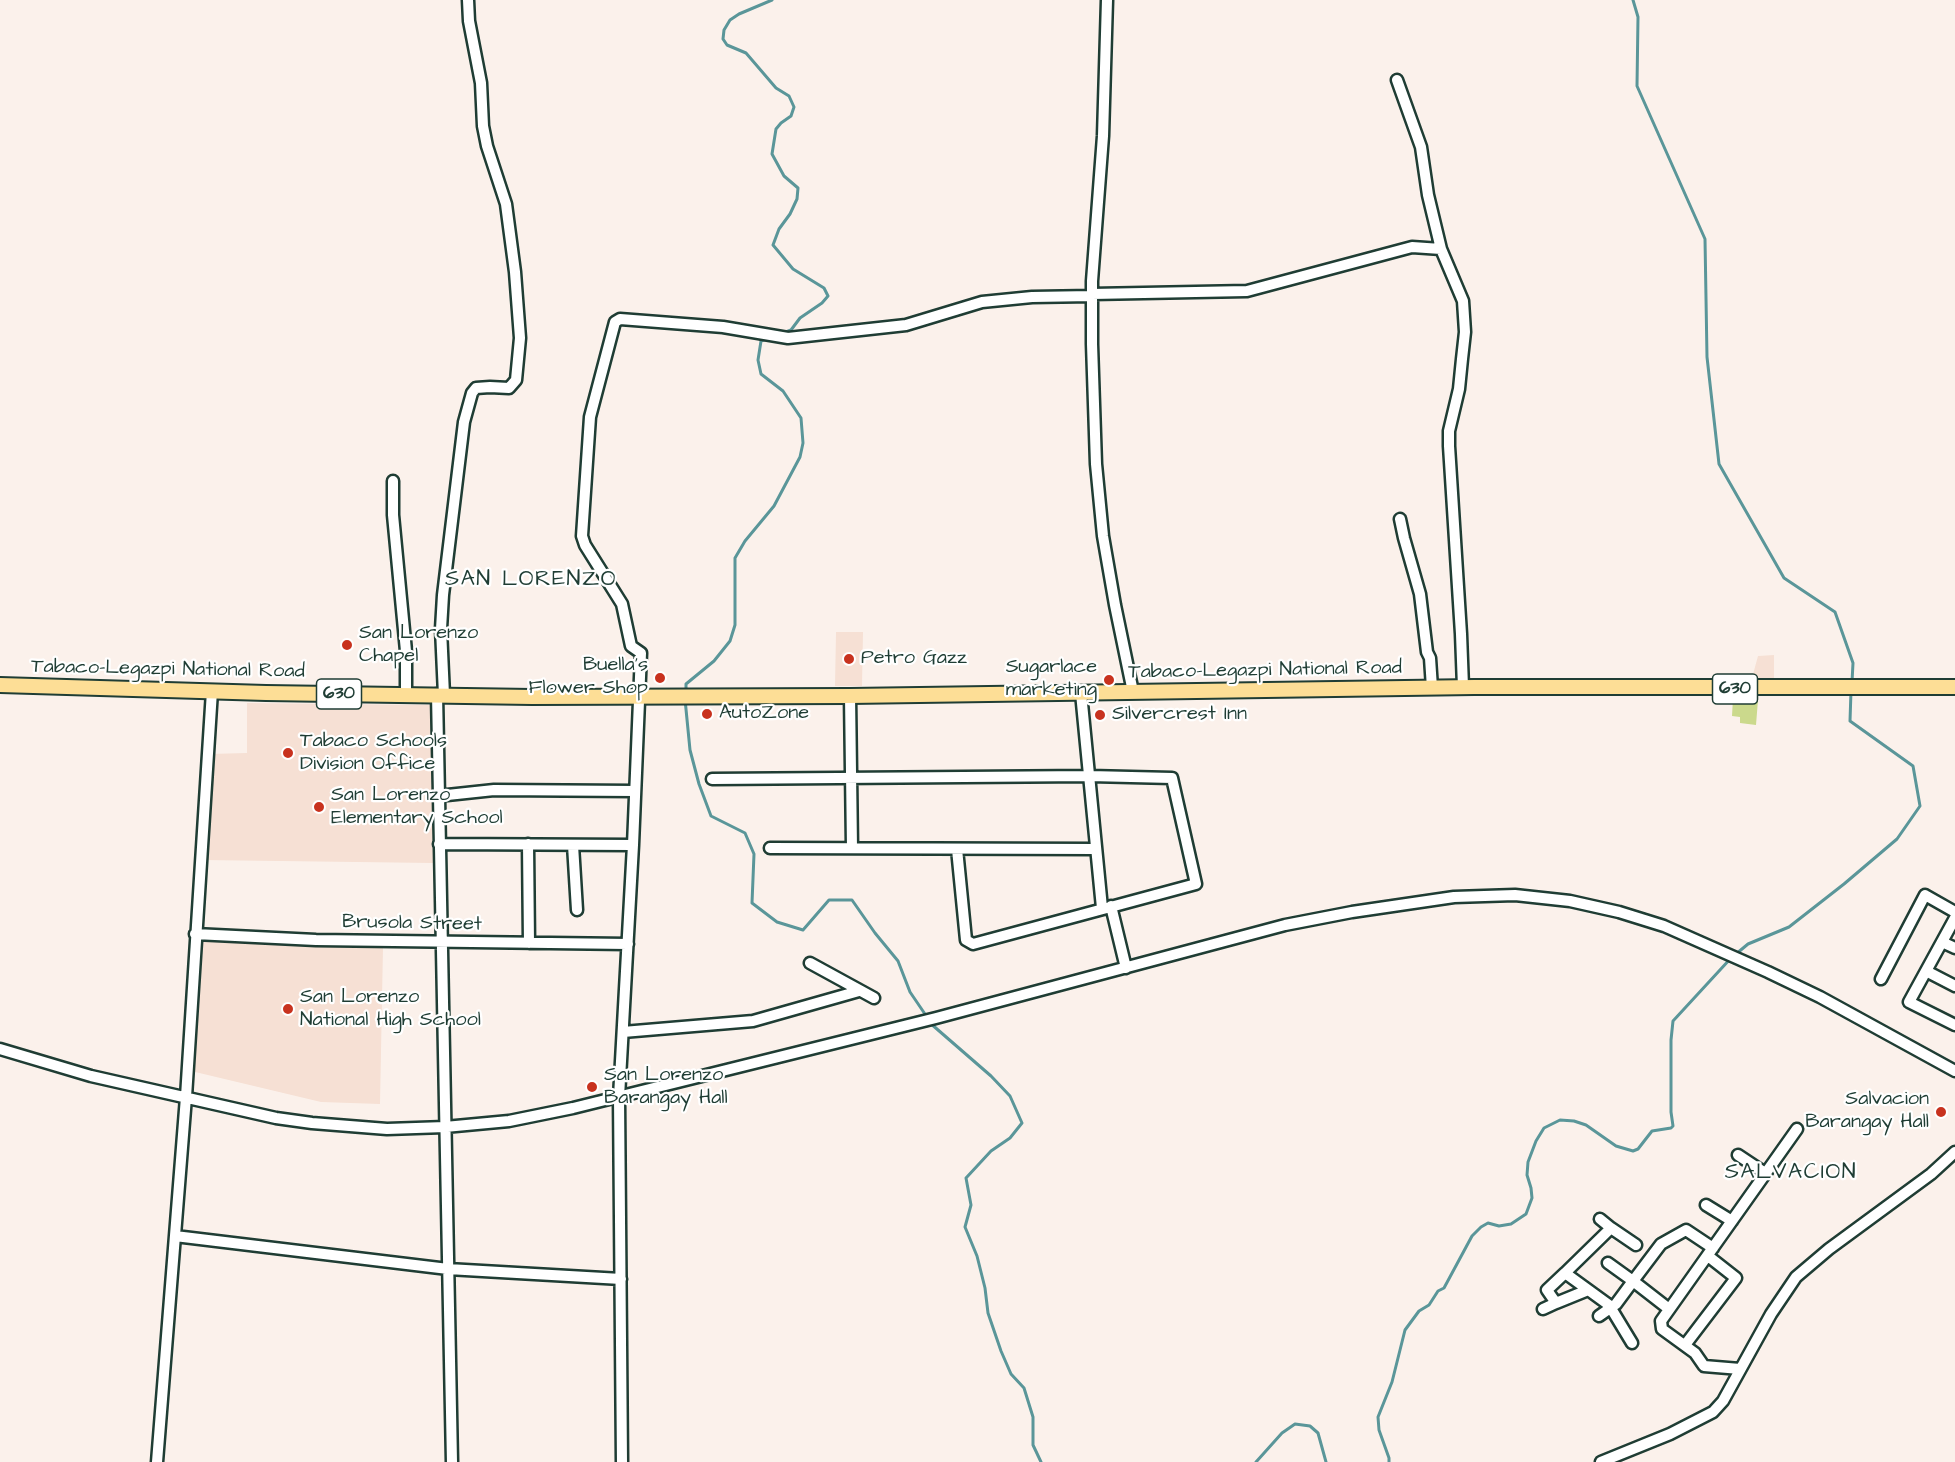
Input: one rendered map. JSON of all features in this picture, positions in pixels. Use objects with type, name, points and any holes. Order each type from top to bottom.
[{"type":"main road","name":"Tabaco-Legazpi National Road","points":[[0,685],[532,697],[850,696],[1463,687],[1955,687]]},
{"type":"street","points":[[452,1462],[438,796],[443,595],[464,422],[472,393],[476,388],[508,388],[516,380],[520,338],[515,272],[506,204],[487,146],[483,126],[481,83],[469,21],[468,0]]},
{"type":"street","points":[[1107,0],[1102,136],[1092,295],[1096,464],[1103,536],[1134,692]]},
{"type":"street","points":[[1397,80],[1421,147],[1428,195],[1441,249],[1463,301],[1465,332],[1461,376],[1450,423],[1449,446],[1463,687]]},
{"type":"street","points":[[622,1462],[619,1096],[641,653],[631,646],[622,604],[585,545],[582,536],[590,417],[615,322],[620,319],[723,327],[788,338],[906,326],[982,302],[1032,297],[1247,291],[1412,247],[1441,249]]},
{"type":"street","points":[[393,481],[393,515],[406,651],[406,694]]},
{"type":"street","points":[[1400,519],[1420,594],[1427,652],[1430,658],[1432,688]]},
{"type":"street","points":[[157,1462],[186,1097],[212,691]]},
{"type":"street","points":[[1081,693],[1096,849],[1107,907],[1126,968]]},
{"type":"street","points":[[850,696],[852,848]]},
{"type":"street","points":[[712,779],[1090,776],[1172,778],[1196,884],[973,944],[966,940],[957,849]]},
{"type":"street","points":[[438,796],[494,790],[635,790]]},
{"type":"street","points":[[439,844],[633,845]]},
{"type":"street","points":[[528,844],[529,943]]},
{"type":"street","points":[[573,845],[577,910]]},
{"type":"street","points":[[770,848],[1096,849]]},
{"type":"street","points":[[0,1049],[91,1076],[276,1118],[387,1129],[509,1121],[936,1018],[1285,925],[1352,912],[1455,897],[1515,895],[1570,901],[1619,912],[1664,926],[1820,997],[1955,1071]]},
{"type":"street","points":[[1881,980],[1925,895],[1955,912]]},
{"type":"street","points":[[1955,918],[1909,1002],[1955,1025]]},
{"type":"street","name":"Brusola Street","points":[[195,934],[316,940],[628,944]]},
{"type":"street","points":[[1942,942],[1955,948]]},
{"type":"street","points":[[810,963],[874,999]]},
{"type":"street","points":[[1926,971],[1955,986]]},
{"type":"street","points":[[623,1032],[753,1021],[859,991]]},
{"type":"street","points":[[1740,1370],[1704,1366],[1695,1353],[1662,1329],[1661,1321],[1797,1129]]},
{"type":"street","points":[[1600,1462],[1670,1434],[1713,1412],[1723,1401],[1783,1294],[1796,1277],[1932,1174],[1955,1152]]},
{"type":"street","points":[[1738,1155],[1765,1173]]},
{"type":"street","points":[[1706,1205],[1732,1221]]},
{"type":"street","points":[[1600,1219],[1636,1245]]},
{"type":"street","points":[[1547,1290],[1611,1228]]},
{"type":"street","points":[[1599,1316],[1617,1304],[1661,1244],[1686,1230],[1736,1278],[1685,1346]]},
{"type":"street","points":[[175,1236],[448,1269],[621,1279]]},
{"type":"street","points":[[1608,1263],[1669,1309]]},
{"type":"street","points":[[1565,1273],[1609,1305],[1632,1343]]},
{"type":"street","points":[[1539,1280],[1556,1303]]},
{"type":"street","points":[[1543,1309],[1588,1290]]},
{"type":"shaded area","points":[[836,632],[863,632],[862,686],[835,686]]},
{"type":"shaded area","points":[[1774,655],[1774,678],[1752,678],[1758,656]]},
{"type":"shaded area","name":"San Lorenzo Elementary School","points":[[247,703],[431,705],[433,863],[202,860],[209,754],[247,753]]},
{"type":"shaded area","name":"San Lorenzo National High School","points":[[199,940],[383,947],[380,1104],[321,1102],[191,1071]]},
{"type":"green space","points":[[1733,698],[1758,700],[1756,725],[1740,723],[1740,717],[1732,716]]},
{"type":"waterway","points":[[772,0],[730,20],[724,30],[723,39],[727,45],[746,53],[776,88],[789,96],[794,107],[791,116],[776,129],[772,154],[784,176],[798,188],[797,199],[779,229],[773,245],[793,269],[824,288],[828,296],[800,318],[791,330],[783,333]]},
{"type":"waterway","points":[[1633,0],[1638,17],[1637,86],[1705,239],[1707,357],[1719,464],[1784,578],[1835,612],[1853,663],[1852,682]]},
{"type":"waterway","points":[[686,692],[686,684],[714,661],[730,641],[735,625],[735,558],[745,541],[774,506],[800,457],[803,443],[801,418],[783,391],[761,374],[758,360],[761,341],[769,338]]},
{"type":"waterway","points":[[1736,954],[1748,944],[1789,927],[1844,884],[1897,839],[1920,806],[1913,766],[1850,721],[1851,691]]},
{"type":"waterway","points":[[685,699],[690,750],[711,816],[745,833],[754,854],[752,903],[777,922],[803,930],[829,900],[852,900],[898,961],[910,992],[927,1017]]},
{"type":"waterway","points":[[1389,1462],[1379,1430],[1378,1417],[1392,1382],[1405,1330],[1419,1311],[1429,1305],[1438,1291],[1444,1288],[1472,1236],[1481,1227],[1488,1223],[1499,1226],[1511,1224],[1526,1214],[1532,1198],[1527,1175],[1528,1162],[1544,1128],[1560,1120],[1574,1121],[1586,1125],[1616,1146],[1633,1151],[1638,1149],[1652,1131],[1673,1126],[1671,1112],[1673,1021],[1731,958]]},
{"type":"waterway","points":[[930,1023],[991,1076],[1010,1096],[1022,1123],[1010,1138],[991,1151],[966,1178],[971,1205],[965,1227],[977,1256],[988,1313],[1001,1351],[1011,1374],[1024,1388],[1033,1417],[1033,1445],[1041,1462]]},
{"type":"waterway","points":[[1256,1462],[1282,1433],[1295,1424],[1310,1426],[1318,1433],[1326,1462]]},
{"type":"place","name":"San Lorenzo Chapel","points":[[347,645]]},
{"type":"place","name":"Petro Gazz","points":[[849,659]]},
{"type":"place","name":"Buella's Flower Shop","points":[[660,678]]},
{"type":"place","name":"Sugarlace marketing","points":[[1109,680]]},
{"type":"place","name":"AutoZone","points":[[707,714]]},
{"type":"place","name":"Silvercrest Inn","points":[[1100,715]]},
{"type":"place","name":"Tabaco Schools Division Office","points":[[288,753]]},
{"type":"place","name":"San Lorenzo Elementary School","points":[[319,807]]},
{"type":"place","name":"San Lorenzo National High School","points":[[288,1009]]},
{"type":"place","name":"San Lorenzo Barangay Hall","points":[[592,1087]]},
{"type":"place","name":"Salvacion Barangay Hall","points":[[1941,1112]]},
{"type":"district","name":"SAN LORENZO","points":[[531,580]]},
{"type":"district","name":"SALVACION","points":[[1791,1173]]}]
